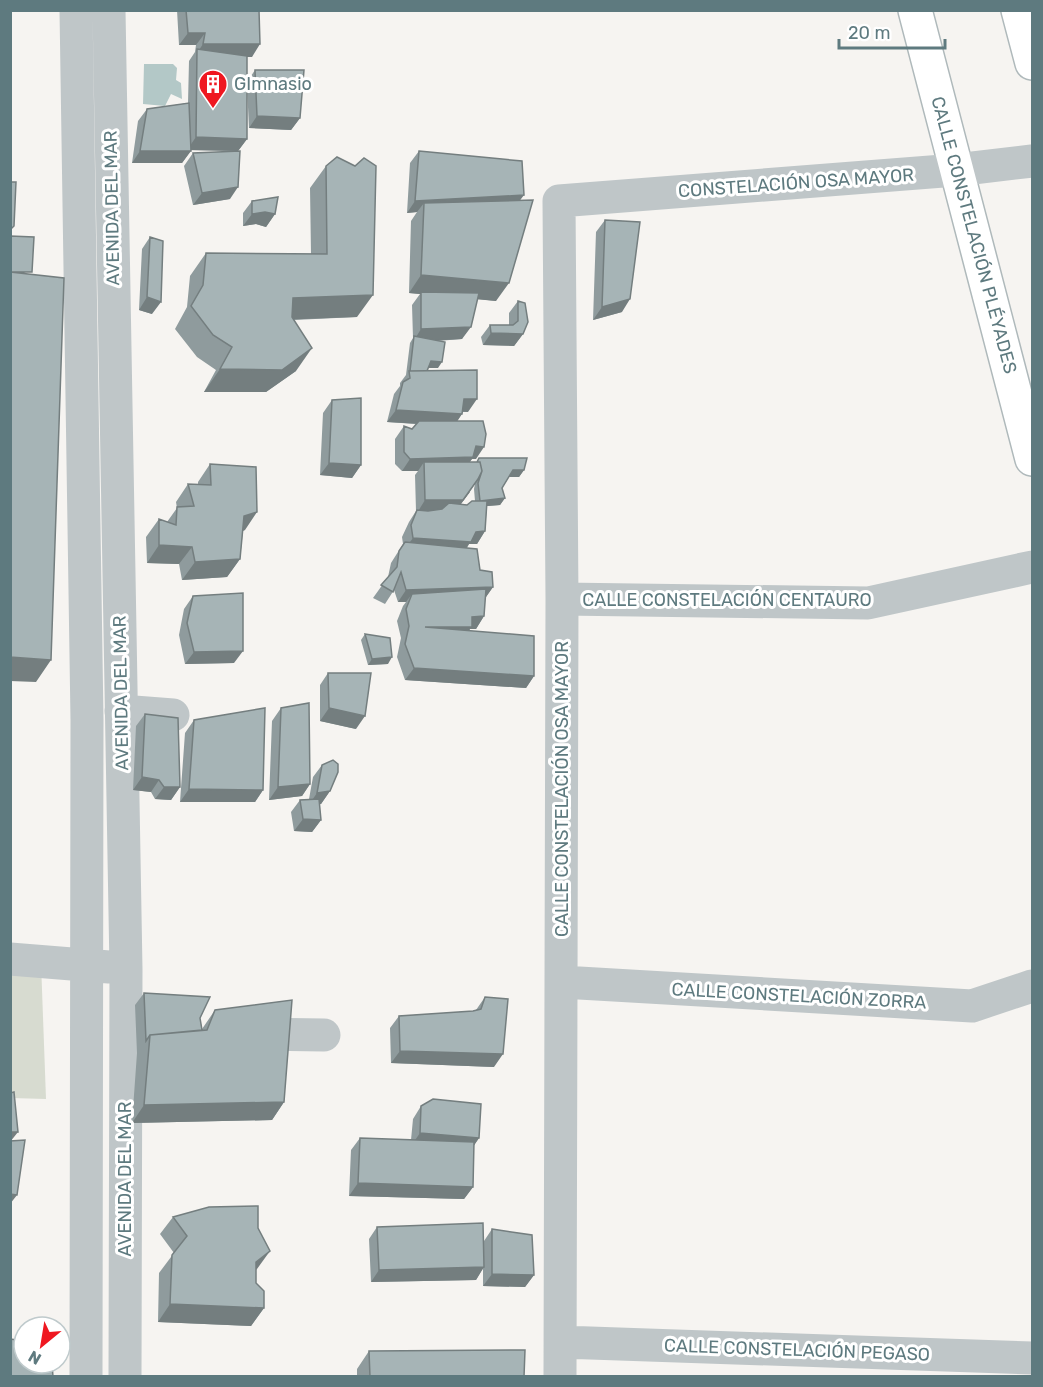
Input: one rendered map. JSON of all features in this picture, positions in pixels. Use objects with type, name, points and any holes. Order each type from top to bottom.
[{"type":"main road","name":"CALLE CONSTELACIÓN PLÉYADES","points":[[915,10],[1032,459]]},
{"type":"main road","points":[[1018,10],[1032,63]]},
{"type":"street","name":"AVENIDA DEL MAR","points":[[76,10],[87,720],[86,1377]]},
{"type":"street","name":"AVENIDA DEL MAR","points":[[109,10],[126,969],[125,1377]]},
{"type":"street","name":"CONSTELACIÓN OSA MAYOR","points":[[559,201],[956,170],[1032,161]]},
{"type":"street","name":"CALLE CONSTELACIÓN OSA MAYOR","points":[[559,201],[562,599],[560,1377]]},
{"type":"street","name":"CALLE CONSTELACIÓN CENTAURO","points":[[562,599],[868,603],[1032,567]]},
{"type":"street","points":[[121,711],[173,715]]},
{"type":"street","points":[[10,959],[126,969]]},
{"type":"street","name":"CALLE CONSTELACIÓN ZORRA","points":[[562,982],[972,1006],[1032,986]]},
{"type":"street","points":[[87,1031],[160,1033]]},
{"type":"street","points":[[219,1034],[324,1035]]},
{"type":"street","name":"CALLE CONSTELACIÓN PEGASO","points":[[561,1342],[1032,1358]]},
{"type":"shaded area","points":[[144,64],[173,64],[177,68],[176,80],[181,83],[182,99],[171,94],[165,106],[143,104]]},
{"type":"shaded area","points":[[11,961],[41,962],[46,1099],[11,1098]]},
{"type":"building","points":[[186,10],[259,10],[260,44],[203,44],[205,33],[188,33]]},
{"type":"building","name":"GImnasio","points":[[197,49],[247,56],[247,139],[196,137]]},
{"type":"building","points":[[255,70],[304,70],[300,118],[257,116]]},
{"type":"building","points":[[189,103],[191,151],[140,151],[147,109]]},
{"type":"building","points":[[240,151],[238,187],[202,193],[193,153]]},
{"type":"building","points":[[419,151],[522,161],[524,195],[415,201]]},
{"type":"building","points":[[337,157],[355,166],[364,158],[376,166],[373,295],[293,298],[292,317],[312,348],[282,370],[220,369],[232,347],[213,335],[191,306],[203,285],[206,253],[327,254],[326,166]]},
{"type":"building","points":[[10,182],[16,182],[14,226],[10,230]]},
{"type":"building","points":[[278,197],[275,214],[265,212],[252,214],[252,201]]},
{"type":"building","points":[[533,200],[509,283],[421,275],[424,203]]},
{"type":"building","points":[[605,220],[640,222],[630,299],[602,307]]},
{"type":"building","points":[[10,236],[34,237],[32,272],[10,272]]},
{"type":"building","points":[[150,237],[163,241],[161,302],[147,297]]},
{"type":"building","points":[[10,272],[64,278],[51,660],[10,657]]},
{"type":"building","points":[[421,292],[479,293],[471,327],[421,329]]},
{"type":"building","points":[[518,301],[525,303],[528,322],[523,334],[491,333],[490,325],[513,325],[518,321]]},
{"type":"building","points":[[414,336],[445,342],[442,362],[431,361],[427,371],[410,371]]},
{"type":"building","points":[[477,370],[477,399],[464,399],[462,414],[396,410],[403,382],[410,378],[409,371]]},
{"type":"building","points":[[361,398],[361,465],[329,463],[332,400]]},
{"type":"building","points":[[419,421],[483,421],[486,434],[484,447],[476,446],[473,457],[410,459],[404,452],[404,426],[412,429]]},
{"type":"building","points":[[479,458],[527,458],[524,470],[513,470],[502,488],[505,498],[480,501],[478,483],[482,471],[480,462],[477,462]]},
{"type":"building","points":[[424,462],[480,462],[482,471],[463,500],[425,500]]},
{"type":"building","points":[[210,464],[256,467],[257,512],[244,516],[240,559],[195,562],[192,547],[159,545],[159,519],[176,525],[177,507],[194,506],[188,484],[211,485]]},
{"type":"building","points":[[472,501],[487,501],[485,531],[476,532],[471,542],[413,538],[411,525],[417,510],[442,509],[449,503],[467,505]]},
{"type":"building","points":[[405,542],[477,549],[480,570],[492,572],[493,587],[406,590],[401,572],[393,592],[381,585],[397,567],[399,551]]},
{"type":"building","points":[[486,589],[484,616],[472,617],[472,627],[425,627],[534,636],[534,676],[414,668],[405,644],[409,626],[406,609],[412,594]]},
{"type":"building","points":[[243,593],[243,651],[194,652],[187,623],[193,596]]},
{"type":"building","points":[[365,634],[390,638],[392,657],[372,659]]},
{"type":"building","points":[[328,673],[371,673],[365,716],[329,708]]},
{"type":"building","points":[[309,703],[310,784],[278,787],[281,708]]},
{"type":"building","points":[[265,708],[263,790],[189,789],[194,720]]},
{"type":"building","points":[[145,714],[178,718],[180,787],[164,787],[159,780],[142,777]]},
{"type":"building","points":[[333,760],[338,764],[338,772],[330,791],[317,793],[322,765]]},
{"type":"building","points":[[319,799],[321,820],[303,819],[300,800]]},
{"type":"building","points":[[144,993],[210,997],[200,1018],[202,1030],[150,1035],[146,1041]]},
{"type":"building","points":[[485,997],[508,999],[503,1054],[400,1051],[399,1016],[473,1011],[481,1009]]},
{"type":"building","points":[[292,1000],[284,1102],[144,1105],[150,1035],[207,1030],[215,1010]]},
{"type":"building","points":[[14,1092],[18,1132],[10,1132],[10,1093]]},
{"type":"building","points":[[433,1099],[481,1104],[479,1138],[420,1133],[421,1106]]},
{"type":"building","points":[[360,1138],[474,1142],[473,1187],[358,1183]]},
{"type":"building","points":[[25,1140],[17,1195],[10,1194],[10,1141]]},
{"type":"building","points":[[258,1206],[258,1228],[270,1251],[256,1262],[256,1283],[264,1291],[264,1308],[170,1304],[172,1255],[187,1236],[173,1217],[209,1207]]},
{"type":"building","points":[[483,1223],[484,1267],[379,1270],[377,1227]]},
{"type":"building","points":[[492,1229],[532,1235],[534,1275],[492,1274]]},
{"type":"building","points":[[10,1339],[12,1339],[12,1375],[53,1375],[53,1377],[10,1377]]},
{"type":"building","points":[[525,1350],[524,1377],[370,1377],[369,1351]]},
{"type":"place","name":"GImnasio","points":[[213,110]]}]
